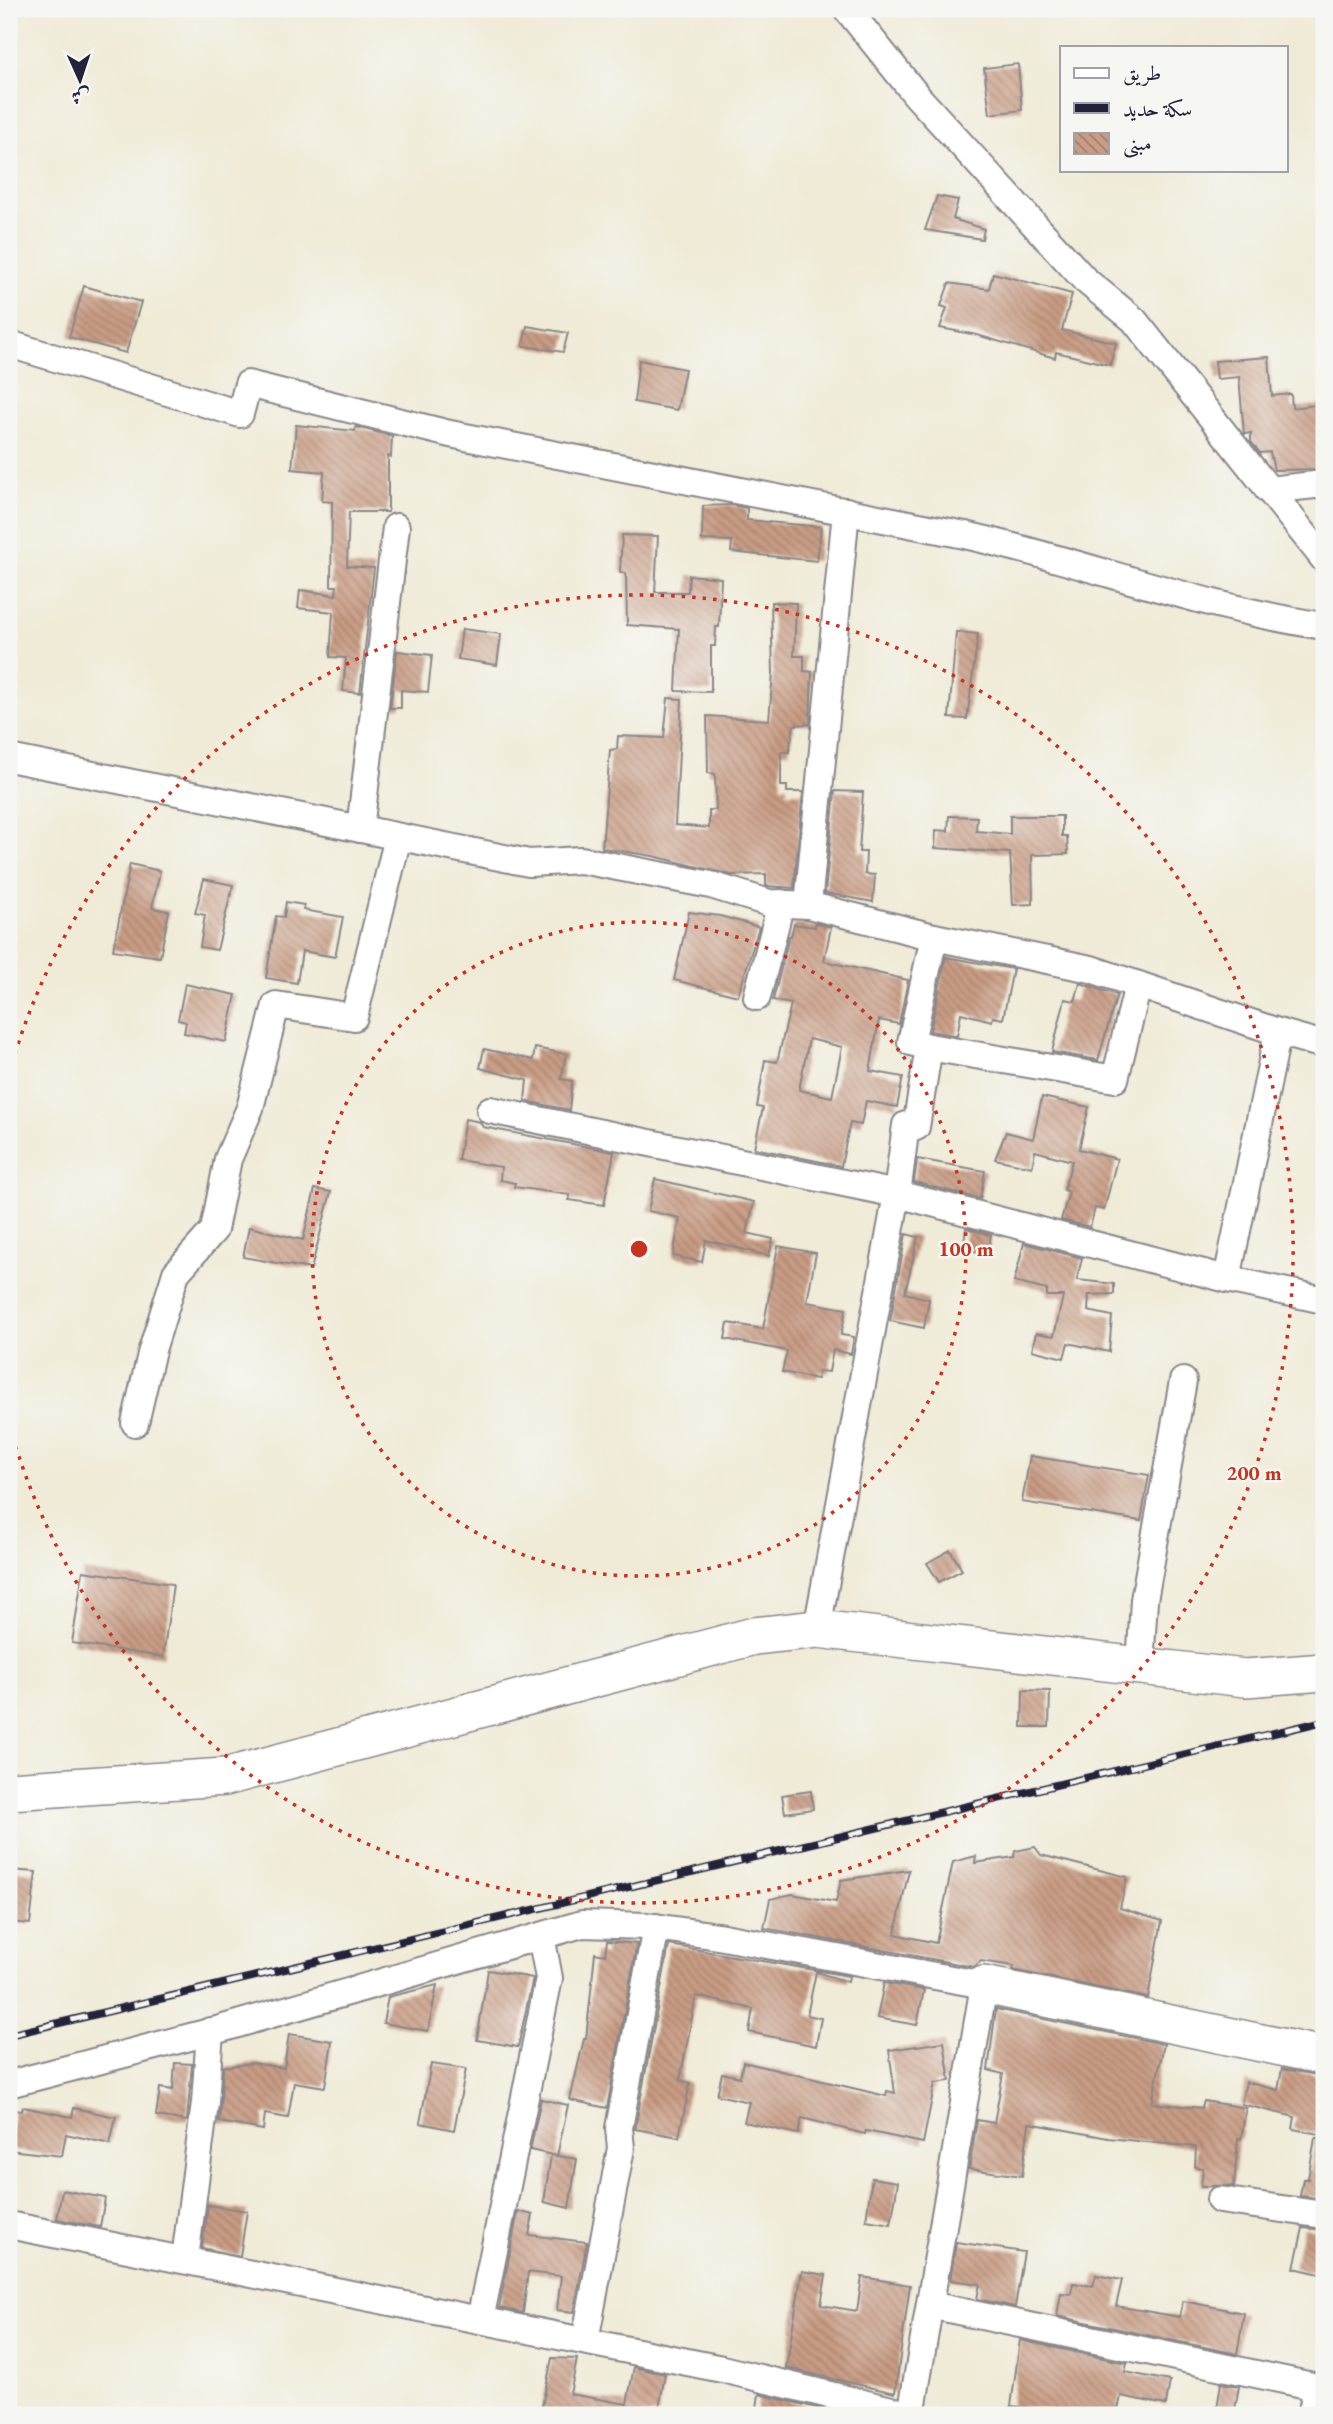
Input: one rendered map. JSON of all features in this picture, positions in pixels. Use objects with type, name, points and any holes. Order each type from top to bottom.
[{"type":"street","points":[[847,9],[917,96],[1084,280],[1134,320],[1324,559]]},
{"type":"street","points":[[9,344],[240,414],[248,384],[450,434],[1020,547],[1260,616],[1324,626]]},
{"type":"street","points":[[1268,490],[1324,484]]},
{"type":"street","points":[[808,905],[846,511]]},
{"type":"street","points":[[360,829],[396,527]]},
{"type":"street","points":[[9,758],[529,863],[581,860],[711,885],[769,903],[808,905],[934,936],[1091,969],[1324,1045]]},
{"type":"street","points":[[135,1423],[152,1350],[176,1273],[214,1230],[228,1159],[250,1108],[276,1005],[354,1017],[398,837]]},
{"type":"street","points":[[757,997],[781,903]]},
{"type":"street","points":[[934,936],[911,1042],[929,1047],[1115,1079],[1138,985]]},
{"type":"street","points":[[1227,1279],[1278,1032]]},
{"type":"street","points":[[817,1629],[897,1194],[906,1125],[916,1126],[929,1047]]},
{"type":"street","points":[[490,1110],[897,1194],[1227,1279],[1324,1300]]},
{"type":"street","points":[[1140,1666],[1144,1600],[1183,1381]]},
{"type":"street","points":[[9,1791],[225,1777],[754,1636],[817,1629],[1245,1678],[1324,1672]]},
{"type":"street","points":[[9,2084],[210,2031],[582,1924],[656,1927],[984,1985],[1324,2056]]},
{"type":"street","points":[[585,2341],[621,2148],[619,2128],[656,1927]]},
{"type":"street","points":[[480,2320],[549,1978],[541,1936]]},
{"type":"street","points":[[9,2225],[722,2369],[911,2415],[984,1985]]},
{"type":"street","points":[[185,2259],[205,2103],[210,2031]]},
{"type":"street","points":[[1220,2200],[1324,2215]]},
{"type":"street","points":[[930,2305],[1317,2386],[1311,2415]]},
{"type":"building","points":[[1018,64],[1022,110],[990,114],[984,68]]},
{"type":"building","points":[[937,196],[958,200],[953,219],[984,229],[982,239],[925,230]]},
{"type":"building","points":[[993,273],[1072,294],[1062,330],[1116,343],[1110,365],[1056,352],[1055,358],[977,335],[940,328],[947,308],[941,306],[949,283],[989,289]]},
{"type":"building","points":[[84,286],[141,302],[126,353],[69,337]]},
{"type":"building","points":[[527,326],[568,333],[563,352],[523,346]]},
{"type":"building","points":[[1269,357],[1272,396],[1291,394],[1292,408],[1324,404],[1324,427],[1318,428],[1324,469],[1274,470],[1270,452],[1260,453],[1251,442],[1251,433],[1244,434],[1239,377],[1217,379],[1215,361]]},
{"type":"building","points":[[639,360],[685,369],[677,410],[634,402]]},
{"type":"building","points":[[296,425],[355,431],[356,427],[392,436],[391,457],[388,456],[388,512],[349,512],[347,566],[374,568],[360,693],[343,691],[346,658],[330,657],[333,612],[298,608],[300,590],[336,595],[337,586],[331,586],[332,502],[322,501],[324,472],[292,469]]},
{"type":"building","points":[[732,505],[747,508],[747,520],[821,527],[817,561],[731,552],[732,541],[702,540],[703,506]]},
{"type":"building","points":[[622,535],[658,536],[655,592],[688,592],[689,575],[721,578],[719,627],[716,627],[715,646],[711,646],[711,692],[676,691],[679,629],[627,625],[626,573],[620,572]]},
{"type":"building","points":[[771,602],[796,603],[794,656],[804,656],[804,671],[812,672],[810,724],[794,725],[789,752],[781,752],[781,786],[787,786],[787,792],[803,792],[794,888],[766,886],[766,874],[731,875],[653,856],[602,848],[610,750],[617,749],[618,736],[664,738],[668,698],[682,699],[675,825],[709,828],[709,810],[716,810],[715,774],[708,773],[707,716],[769,720],[773,673]]},
{"type":"building","points":[[462,629],[501,634],[497,665],[458,659]]},
{"type":"building","points":[[956,632],[978,634],[967,719],[949,718]]},
{"type":"building","points":[[397,651],[432,655],[428,692],[401,690],[401,708],[390,708]]},
{"type":"building","points":[[835,791],[863,792],[859,852],[866,852],[865,874],[875,875],[873,902],[825,893]]},
{"type":"building","points":[[949,816],[977,817],[976,831],[1010,834],[1010,816],[1062,816],[1062,836],[1067,836],[1068,854],[1032,855],[1033,904],[1013,905],[1010,853],[935,848],[936,830],[948,831]]},
{"type":"building","points":[[130,864],[160,871],[152,908],[169,911],[160,957],[113,950]]},
{"type":"building","points":[[204,879],[233,885],[217,950],[200,947],[205,915],[195,913]]},
{"type":"building","points":[[286,902],[304,905],[303,910],[343,917],[335,957],[302,951],[297,983],[266,978],[276,916],[284,917]]},
{"type":"building","points":[[689,912],[720,916],[759,927],[738,996],[674,980]]},
{"type":"building","points":[[815,923],[831,927],[824,961],[908,980],[899,1024],[879,1020],[870,1071],[903,1077],[897,1107],[866,1101],[861,1125],[850,1123],[841,1166],[754,1148],[763,1108],[757,1107],[765,1060],[777,1062],[791,1004],[773,1000],[789,936],[794,924],[815,927]],"holes":[[[809,1039],[842,1047],[832,1097],[799,1090]]]},
{"type":"building","points":[[946,957],[1013,969],[1003,1019],[993,1017],[992,1021],[961,1013],[957,1036],[930,1031]]},
{"type":"building","points":[[1080,983],[1117,995],[1098,1060],[1052,1052],[1065,999],[1075,1001]]},
{"type":"building","points":[[185,984],[236,995],[226,1042],[184,1033],[186,1022],[178,1020]]},
{"type":"building","points":[[535,1048],[566,1054],[561,1079],[572,1081],[569,1110],[525,1101],[527,1080],[480,1068],[484,1049],[533,1060]]},
{"type":"building","points":[[1042,1097],[1089,1107],[1079,1149],[1117,1159],[1104,1210],[1095,1208],[1090,1227],[1061,1220],[1069,1192],[1064,1190],[1072,1161],[1035,1151],[1032,1167],[995,1159],[1006,1132],[1033,1139]]},
{"type":"building","points":[[465,1119],[480,1122],[483,1127],[614,1152],[604,1205],[569,1200],[570,1195],[514,1187],[515,1183],[500,1180],[501,1167],[458,1160]]},
{"type":"building","points":[[917,1159],[985,1171],[980,1199],[914,1182]]},
{"type":"building","points":[[655,1179],[754,1202],[747,1233],[773,1239],[769,1256],[706,1240],[702,1262],[673,1256],[680,1218],[648,1211]]},
{"type":"building","points":[[315,1189],[331,1192],[311,1269],[243,1257],[249,1227],[303,1240]]},
{"type":"building","points":[[966,1228],[991,1235],[988,1253],[963,1250]]},
{"type":"building","points":[[906,1234],[918,1237],[905,1293],[929,1299],[924,1328],[890,1321]]},
{"type":"building","points":[[1024,1243],[1082,1258],[1077,1280],[1114,1284],[1114,1294],[1089,1295],[1088,1311],[1112,1316],[1109,1352],[1068,1343],[1064,1358],[1032,1350],[1036,1333],[1054,1336],[1063,1296],[1047,1296],[1047,1290],[1014,1282]]},
{"type":"building","points":[[778,1246],[816,1253],[807,1302],[846,1309],[841,1335],[854,1337],[851,1354],[833,1350],[829,1372],[819,1371],[817,1379],[782,1372],[787,1351],[725,1339],[728,1323],[763,1329]]},
{"type":"building","points":[[1030,1456],[1149,1475],[1141,1521],[1022,1502]]},
{"type":"building","points":[[950,1550],[962,1570],[939,1582],[927,1563]]},
{"type":"building","points":[[83,1571],[173,1584],[163,1657],[72,1643]]},
{"type":"building","points":[[1023,1690],[1050,1691],[1049,1727],[1022,1727]]},
{"type":"building","points":[[811,1791],[813,1809],[785,1813],[782,1795]]},
{"type":"building","points":[[1035,1847],[1041,1855],[1127,1877],[1120,1908],[1162,1921],[1148,1998],[1013,1970],[1014,1966],[981,1961],[974,1967],[764,1928],[770,1899],[792,1894],[836,1902],[841,1880],[909,1870],[895,1934],[936,1943],[953,1862],[976,1856],[975,1863],[1014,1857],[1015,1851]]},
{"type":"building","points":[[9,1870],[36,1872],[30,1924],[9,1922]]},
{"type":"building","points":[[607,1941],[637,1944],[607,2108],[570,2100],[586,2039],[595,1953],[605,1955]]},
{"type":"building","points":[[669,1945],[849,1976],[848,1982],[816,1972],[807,2015],[821,2018],[816,2046],[749,2032],[753,2009],[696,1996],[680,2080],[690,2083],[679,2137],[635,2129]]},
{"type":"building","points":[[488,1970],[533,1978],[518,2047],[477,2040]]},
{"type":"building","points":[[884,1983],[924,1990],[917,2025],[877,2018]]},
{"type":"building","points":[[437,1985],[428,2031],[383,2023],[388,1997]]},
{"type":"building","points":[[996,2009],[1164,2044],[1152,2103],[1202,2108],[1204,2101],[1246,2108],[1241,2139],[1238,2139],[1234,2186],[1201,2186],[1203,2168],[1195,2167],[1196,2147],[1108,2138],[1029,2123],[1022,2176],[969,2169],[977,2120],[994,2123],[1003,2074],[988,2070]]},
{"type":"building","points":[[289,2034],[332,2041],[325,2087],[294,2082],[288,2118],[265,2114],[263,2130],[219,2122],[223,2067],[253,2063],[284,2068]]},
{"type":"building","points":[[944,2042],[950,2081],[935,2083],[923,2143],[866,2131],[865,2134],[802,2118],[798,2134],[744,2122],[749,2102],[717,2095],[722,2073],[740,2077],[743,2062],[886,2096],[887,2091],[895,2093],[889,2050]]},
{"type":"building","points":[[175,2063],[192,2064],[187,2121],[156,2116],[160,2088],[173,2090]]},
{"type":"building","points":[[431,2064],[466,2069],[454,2130],[420,2123]]},
{"type":"building","points":[[1282,2069],[1324,2076],[1324,2135],[1293,2129],[1295,2117],[1241,2104],[1246,2082],[1278,2090]]},
{"type":"building","points":[[541,2099],[568,2105],[557,2156],[530,2150]]},
{"type":"building","points":[[23,2107],[72,2117],[74,2108],[116,2117],[110,2144],[66,2134],[62,2156],[9,2150],[9,2127],[12,2127],[14,2110],[22,2111]]},
{"type":"building","points":[[1315,2138],[1324,2138],[1324,2199],[1300,2196],[1303,2179],[1308,2179]]},
{"type":"building","points":[[551,2155],[577,2159],[569,2208],[544,2202]]},
{"type":"building","points":[[872,2178],[898,2182],[891,2224],[866,2220]]},
{"type":"building","points":[[62,2190],[105,2198],[100,2227],[57,2219]]},
{"type":"building","points":[[208,2205],[247,2211],[240,2256],[202,2248]]},
{"type":"building","points":[[518,2211],[533,2215],[529,2235],[587,2242],[574,2312],[557,2310],[561,2276],[528,2272],[523,2313],[499,2308]]},
{"type":"building","points":[[1303,2228],[1324,2230],[1324,2275],[1294,2268]]},
{"type":"building","points":[[956,2242],[1024,2252],[1015,2307],[977,2299],[980,2284],[950,2280]]},
{"type":"building","points":[[802,2271],[826,2275],[821,2305],[857,2311],[862,2277],[910,2285],[895,2393],[786,2368]]},
{"type":"building","points":[[1096,2275],[1122,2280],[1116,2306],[1180,2317],[1183,2301],[1244,2313],[1237,2354],[1057,2316],[1061,2293],[1071,2294],[1073,2283],[1093,2286]]},
{"type":"building","points":[[1020,2340],[1127,2363],[1125,2372],[1170,2381],[1166,2405],[1121,2396],[1117,2415],[1048,2415],[1048,2410],[1011,2406]]},
{"type":"building","points":[[552,2358],[577,2359],[570,2394],[627,2404],[634,2367],[665,2374],[658,2415],[564,2415],[541,2411]]},
{"type":"building","points":[[1221,2383],[1239,2386],[1234,2415],[1216,2415]]},
{"type":"building","points":[[759,2394],[846,2415],[816,2415],[795,2410],[794,2415],[756,2415]]},
{"type":"railway","points":[[9,2035],[1324,1721]]}]
